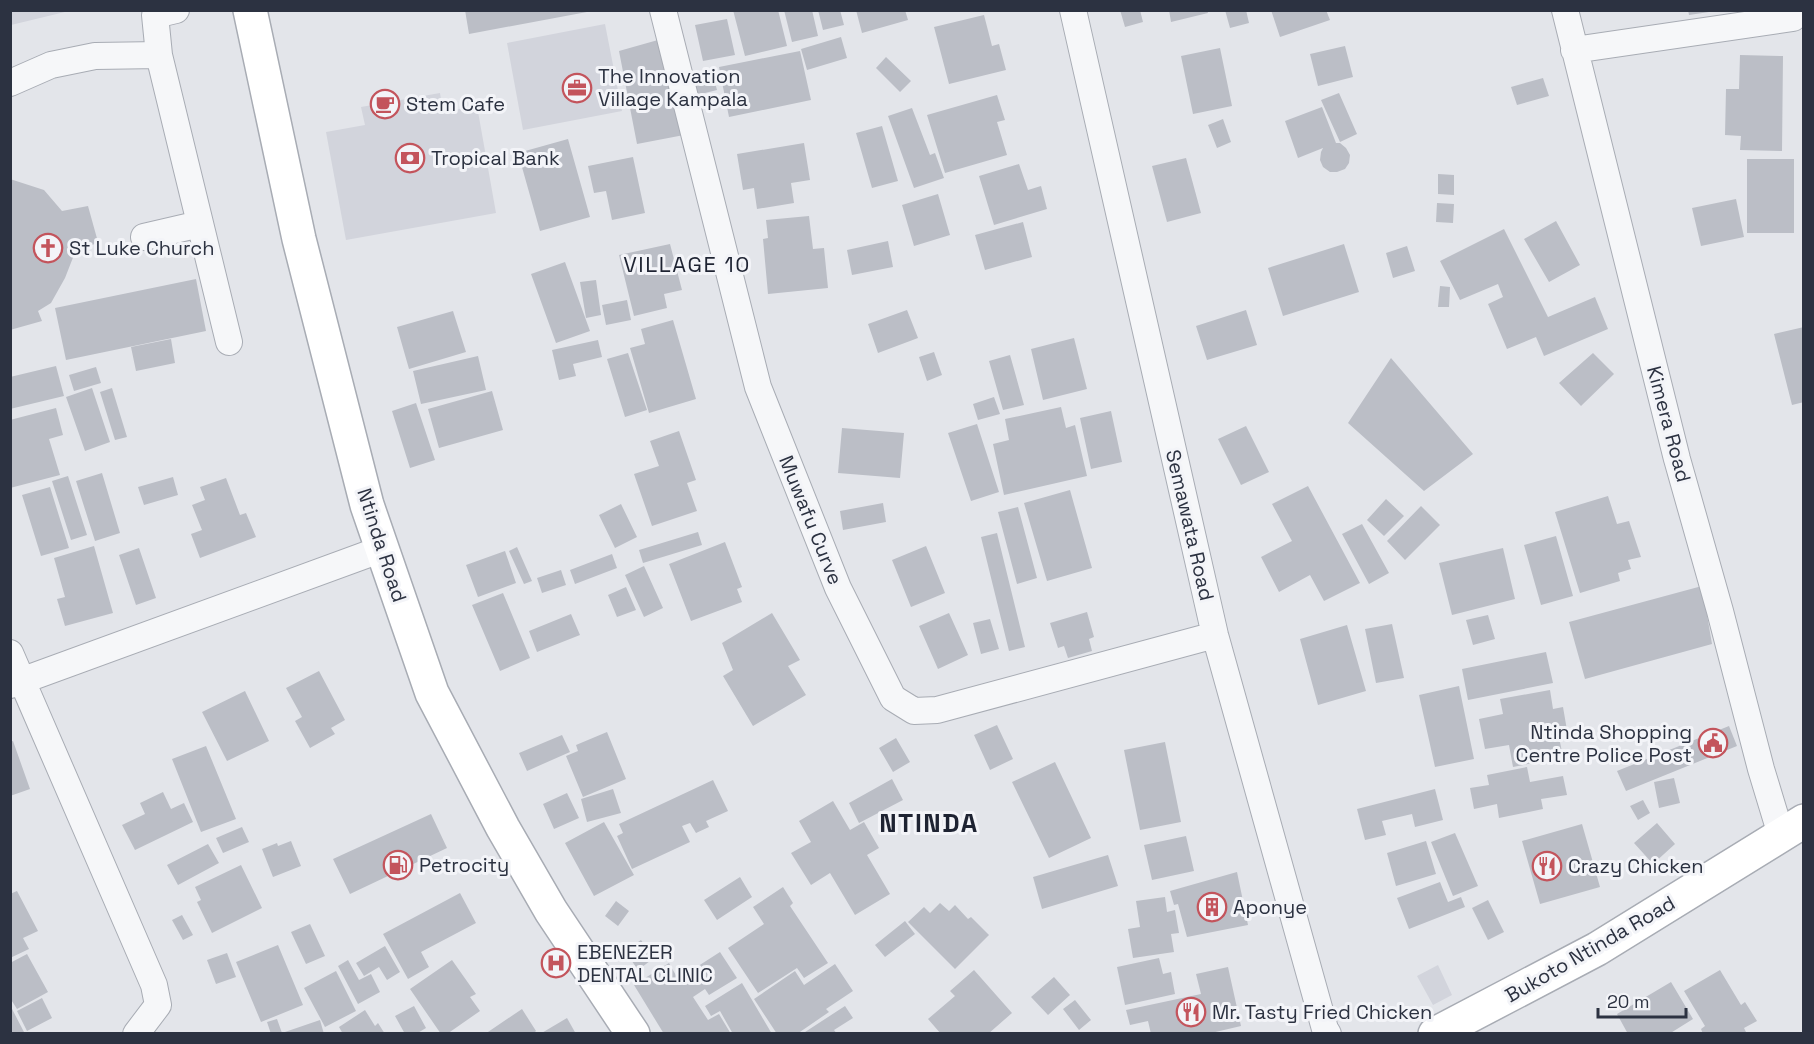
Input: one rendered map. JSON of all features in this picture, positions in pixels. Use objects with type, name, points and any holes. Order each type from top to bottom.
[{"type":"main road","name":"Ntinda Road","points":[[250,10],[299,239],[367,505],[432,693],[513,846],[551,911],[633,1034]]},
{"type":"main road","name":"Bukoto Ntinda Road","points":[[1435,1034],[1597,949],[1792,828]]},
{"type":"street","points":[[176,10],[154,15],[159,55],[229,342]]},
{"type":"street","name":"Muwafu Curve","points":[[663,10],[758,387],[838,588],[893,698],[914,711],[937,710],[1215,635]]},
{"type":"street","name":"Semawata Road","points":[[1073,10],[1215,635],[1328,1034]]},
{"type":"street","name":"Kimera Road","points":[[1565,10],[1674,449],[1761,769],[1792,828]]},
{"type":"street","points":[[1574,50],[1793,18]]},
{"type":"street","points":[[10,82],[51,65],[95,56],[159,55]]},
{"type":"street","points":[[144,237],[200,224]]},
{"type":"street","points":[[16,683],[382,549]]},
{"type":"street","points":[[10,653],[16,683],[154,985],[158,1005],[136,1034]]},
{"type":"shaded area","points":[[11,10],[69,10],[69,11],[11,25]]},
{"type":"shaded area","points":[[605,24],[622,111],[523,130],[507,43]]},
{"type":"shaded area","points":[[440,93],[443,112],[477,106],[496,213],[346,240],[326,132],[365,125],[361,107]]},
{"type":"shaded area","points":[[1438,965],[1452,995],[1433,1005],[1417,976]]},
{"type":"building","points":[[465,10],[586,10],[587,12],[469,34]]},
{"type":"building","points":[[733,10],[778,10],[787,46],[745,56]]},
{"type":"building","points":[[784,10],[812,10],[818,36],[792,42]]},
{"type":"building","points":[[818,10],[840,10],[844,25],[823,30]]},
{"type":"building","points":[[856,10],[905,10],[908,20],[862,33]]},
{"type":"building","points":[[1120,10],[1140,10],[1143,22],[1125,27]]},
{"type":"building","points":[[1169,10],[1207,10],[1208,13],[1171,22]]},
{"type":"building","points":[[1225,10],[1246,10],[1249,23],[1230,28]]},
{"type":"building","points":[[1271,10],[1326,10],[1330,20],[1280,37]]},
{"type":"building","points":[[1688,10],[1709,10],[1709,12],[1689,15]]},
{"type":"building","points":[[984,15],[992,46],[999,44],[1006,70],[949,84],[934,27]]},
{"type":"building","points":[[727,19],[735,55],[703,61],[695,25]]},
{"type":"building","points":[[841,37],[847,58],[807,70],[801,49]]},
{"type":"building","points":[[665,38],[684,135],[637,144],[619,51]]},
{"type":"building","points":[[1345,46],[1353,77],[1318,86],[1310,54]]},
{"type":"building","points":[[1220,48],[1232,106],[1193,114],[1181,56]]},
{"type":"building","points":[[800,51],[811,100],[729,117],[719,67]]},
{"type":"building","points":[[1740,55],[1783,56],[1782,151],[1740,150],[1741,136],[1725,135],[1726,89],[1739,89]]},
{"type":"building","points":[[886,57],[911,81],[900,92],[876,68]]},
{"type":"building","points":[[712,71],[717,90],[697,95],[692,75]]},
{"type":"building","points":[[1543,78],[1549,96],[1517,105],[1511,87]]},
{"type":"building","points":[[1339,93],[1357,134],[1340,142],[1321,100]]},
{"type":"building","points":[[997,95],[1005,120],[997,122],[1007,155],[945,173],[927,115]]},
{"type":"building","points":[[1322,107],[1336,143],[1346,148],[1350,155],[1345,169],[1337,172],[1330,172],[1323,167],[1320,160],[1323,148],[1298,158],[1285,121]]},
{"type":"building","points":[[912,108],[930,155],[935,153],[944,178],[914,188],[888,116]]},
{"type":"building","points":[[1223,119],[1231,142],[1217,148],[1208,125]]},
{"type":"building","points":[[882,126],[898,181],[872,188],[856,133]]},
{"type":"building","points":[[568,139],[590,217],[540,231],[518,153]]},
{"type":"building","points":[[804,143],[810,180],[791,183],[794,203],[757,209],[754,188],[743,190],[737,154]]},
{"type":"building","points":[[633,157],[645,213],[612,220],[606,191],[594,193],[588,166]]},
{"type":"building","points":[[1186,158],[1201,213],[1167,222],[1152,166]]},
{"type":"building","points":[[1747,159],[1794,159],[1794,233],[1747,233]]},
{"type":"building","points":[[1019,164],[1028,190],[1041,186],[1047,209],[994,225],[979,176]]},
{"type":"building","points":[[1438,174],[1454,175],[1454,195],[1438,194]]},
{"type":"building","name":"St Luke Church","points":[[10,179],[44,190],[62,211],[88,206],[98,242],[74,255],[65,278],[51,303],[38,311],[42,321],[10,330]]},
{"type":"building","points":[[938,194],[950,235],[914,246],[902,205]]},
{"type":"building","points":[[1736,199],[1744,237],[1701,246],[1692,208]]},
{"type":"building","points":[[1437,203],[1454,204],[1453,223],[1436,222]]},
{"type":"building","points":[[809,216],[813,249],[824,248],[828,288],[768,294],[763,239],[768,238],[766,220]]},
{"type":"building","points":[[1556,221],[1580,265],[1549,282],[1524,239]]},
{"type":"building","points":[[1023,222],[1032,257],[985,270],[975,235]]},
{"type":"building","points":[[1504,229],[1548,317],[1595,297],[1608,329],[1544,356],[1536,337],[1507,349],[1488,304],[1503,297],[1498,284],[1460,300],[1440,261]]},
{"type":"building","points":[[888,241],[893,267],[852,275],[847,250]]},
{"type":"building","points":[[670,244],[682,290],[664,294],[667,308],[634,316],[619,255]]},
{"type":"building","points":[[1344,244],[1359,292],[1283,316],[1268,268]]},
{"type":"building","points":[[1407,246],[1415,271],[1393,278],[1386,253]]},
{"type":"building","points":[[565,262],[590,331],[556,343],[531,274]]},
{"type":"building","points":[[196,279],[206,331],[66,360],[55,308]]},
{"type":"building","points":[[596,280],[601,315],[586,318],[580,282]]},
{"type":"building","points":[[1440,286],[1450,287],[1449,307],[1438,307]]},
{"type":"building","points":[[627,300],[631,320],[606,325],[602,305]]},
{"type":"building","points":[[907,310],[918,338],[878,353],[868,324]]},
{"type":"building","points":[[1246,310],[1257,345],[1207,360],[1196,326]]},
{"type":"building","points":[[453,311],[466,352],[409,369],[397,327]]},
{"type":"building","points":[[673,320],[696,399],[649,413],[630,348],[645,344],[641,329]]},
{"type":"building","points":[[1804,327],[1804,402],[1792,405],[1774,334]]},
{"type":"building","points":[[1074,338],[1087,389],[1043,400],[1031,349]]},
{"type":"building","points":[[171,339],[175,363],[136,371],[131,347]]},
{"type":"building","points":[[598,340],[602,357],[573,364],[576,376],[559,380],[552,350]]},
{"type":"building","points":[[934,352],[942,375],[927,381],[919,357]]},
{"type":"building","points":[[628,353],[647,410],[625,417],[607,359]]},
{"type":"building","points":[[1593,353],[1614,374],[1581,406],[1559,383]]},
{"type":"building","points":[[1010,355],[1024,405],[1003,410],[989,361]]},
{"type":"building","points":[[478,356],[486,390],[421,404],[413,371]]},
{"type":"building","points":[[1391,358],[1473,454],[1424,491],[1348,423]]},
{"type":"building","points":[[56,366],[64,396],[10,409],[10,377]]},
{"type":"building","points":[[96,367],[101,383],[74,391],[69,375]]},
{"type":"building","points":[[92,388],[110,442],[85,451],[66,397]]},
{"type":"building","points":[[112,388],[127,437],[115,440],[100,392]]},
{"type":"building","points":[[492,391],[503,430],[439,448],[428,409]]},
{"type":"building","points":[[994,397],[1000,414],[978,420],[973,404]]},
{"type":"building","points":[[416,403],[435,460],[410,468],[392,411]]},
{"type":"building","points":[[1061,407],[1066,428],[1075,425],[1087,476],[1004,495],[993,444],[1009,440],[1005,419]]},
{"type":"building","points":[[56,408],[63,435],[49,439],[60,475],[10,488],[10,420]]},
{"type":"building","points":[[1111,411],[1122,462],[1091,469],[1080,418]]},
{"type":"building","points":[[977,424],[999,492],[971,501],[948,433]]},
{"type":"building","points":[[1246,426],[1269,472],[1241,485],[1218,439]]},
{"type":"building","points":[[842,428],[904,433],[900,478],[838,473]]},
{"type":"building","points":[[679,431],[696,480],[687,483],[697,511],[652,526],[634,474],[659,466],[650,441]]},
{"type":"building","points":[[102,473],[120,533],[95,541],[76,481]]},
{"type":"building","points":[[68,476],[87,535],[71,540],[52,481]]},
{"type":"building","points":[[173,477],[178,495],[144,505],[138,487]]},
{"type":"building","points":[[226,478],[240,515],[246,513],[256,537],[200,558],[191,534],[202,530],[192,505],[205,500],[200,487]]},
{"type":"building","points":[[1308,486],[1360,583],[1324,601],[1310,575],[1279,592],[1261,557],[1292,541],[1272,504]]},
{"type":"building","points":[[50,487],[69,548],[41,556],[22,495]]},
{"type":"building","points":[[1070,490],[1092,568],[1047,581],[1024,503]]},
{"type":"building","points":[[1608,496],[1617,524],[1629,521],[1641,557],[1628,560],[1631,569],[1618,573],[1620,581],[1580,593],[1555,512]]},
{"type":"building","points":[[1386,499],[1404,516],[1384,536],[1367,520]]},
{"type":"building","points":[[883,503],[886,522],[843,530],[840,511]]},
{"type":"building","points":[[621,504],[637,537],[615,548],[599,515]]},
{"type":"building","points":[[1421,506],[1440,525],[1405,560],[1387,541]]},
{"type":"building","points":[[1018,507],[1037,578],[1017,584],[998,512]]},
{"type":"building","points":[[1362,524],[1389,573],[1369,584],[1342,534]]},
{"type":"building","points":[[698,532],[702,545],[643,563],[639,550]]},
{"type":"building","points":[[997,533],[1025,647],[1009,651],[981,537]]},
{"type":"building","points":[[1556,536],[1573,596],[1541,605],[1524,545]]},
{"type":"building","points":[[725,542],[742,587],[737,589],[742,602],[691,621],[669,564]]},
{"type":"building","points":[[94,546],[113,613],[65,626],[57,599],[65,597],[54,558]]},
{"type":"building","points":[[926,546],[945,593],[911,607],[892,560]]},
{"type":"building","points":[[517,547],[532,581],[524,584],[509,551]]},
{"type":"building","points":[[139,548],[156,598],[136,605],[119,555]]},
{"type":"building","points":[[1503,548],[1515,599],[1452,615],[1439,563]]},
{"type":"building","points":[[505,551],[516,583],[478,597],[466,565]]},
{"type":"building","points":[[612,554],[617,568],[575,584],[570,570]]},
{"type":"building","points":[[644,566],[663,608],[644,617],[625,575]]},
{"type":"building","points":[[561,570],[566,585],[542,593],[537,578]]},
{"type":"building","points":[[1702,586],[1712,644],[1585,679],[1569,622]]},
{"type":"building","points":[[626,587],[636,610],[617,617],[608,595]]},
{"type":"building","points":[[503,593],[530,658],[500,671],[472,605]]},
{"type":"building","points":[[1087,612],[1094,637],[1089,639],[1092,651],[1068,658],[1064,646],[1058,648],[1050,623]]},
{"type":"building","points":[[772,613],[800,660],[788,666],[806,695],[753,726],[723,676],[733,670],[722,643]]},
{"type":"building","points":[[949,613],[968,655],[938,669],[919,626]]},
{"type":"building","points":[[571,614],[580,635],[537,652],[529,631]]},
{"type":"building","points":[[1488,615],[1495,639],[1473,645],[1466,620]]},
{"type":"building","points":[[990,619],[999,649],[981,654],[973,623]]},
{"type":"building","points":[[1392,624],[1404,678],[1376,683],[1365,629]]},
{"type":"building","points":[[1347,625],[1366,691],[1318,705],[1300,639]]},
{"type":"building","points":[[1546,652],[1553,683],[1468,700],[1462,669]]},
{"type":"building","points":[[319,671],[345,720],[331,728],[335,734],[310,748],[295,721],[302,717],[286,688]]},
{"type":"building","points":[[1459,686],[1474,759],[1435,767],[1419,695]]},
{"type":"building","points":[[1550,690],[1553,709],[1563,707],[1568,736],[1559,737],[1563,757],[1513,767],[1509,745],[1485,749],[1479,719],[1503,714],[1500,699]]},
{"type":"building","points":[[245,691],[269,741],[227,761],[202,712]]},
{"type":"building","points":[[997,725],[1013,759],[990,770],[974,735]]},
{"type":"building","points":[[1729,726],[1737,746],[1626,791],[1617,771]]},
{"type":"building","points":[[607,732],[626,779],[583,797],[566,756],[578,751],[576,745]]},
{"type":"building","points":[[562,735],[570,752],[527,771],[519,753]]},
{"type":"building","points":[[896,738],[910,762],[893,772],[879,748]]},
{"type":"building","points":[[13,741],[30,789],[10,796],[10,742]]},
{"type":"building","points":[[1165,742],[1181,822],[1140,830],[1124,750]]},
{"type":"building","points":[[206,746],[236,819],[201,832],[172,759]]},
{"type":"building","points":[[1055,762],[1091,838],[1049,858],[1012,782]]},
{"type":"building","points":[[1527,767],[1530,782],[1563,776],[1567,795],[1541,799],[1543,809],[1499,818],[1497,804],[1474,809],[1470,788],[1489,785],[1487,775]]},
{"type":"building","points":[[1674,778],[1680,803],[1659,808],[1654,782]]},
{"type":"building","points":[[892,779],[903,800],[859,823],[849,803]]},
{"type":"building","points":[[713,780],[728,811],[706,821],[709,827],[696,833],[690,823],[682,826],[690,842],[632,869],[617,836],[623,833],[619,824]]},
{"type":"building","points":[[613,789],[621,813],[587,822],[581,799]]},
{"type":"building","points":[[1435,789],[1443,820],[1415,827],[1412,814],[1382,821],[1386,835],[1365,840],[1357,809]]},
{"type":"building","points":[[163,792],[171,809],[184,803],[193,822],[135,850],[122,825],[145,814],[140,803]]},
{"type":"building","points":[[567,793],[579,818],[554,829],[543,804]]},
{"type":"building","points":[[1643,800],[1650,813],[1638,820],[1630,806]]},
{"type":"building","points":[[833,801],[850,830],[864,822],[879,848],[867,855],[890,894],[855,915],[830,873],[811,885],[791,853],[811,842],[799,821]]},
{"type":"building","points":[[431,814],[447,848],[350,894],[333,859]]},
{"type":"building","points":[[604,822],[634,875],[594,896],[565,843]]},
{"type":"building","points":[[1657,823],[1675,844],[1653,864],[1634,843]]},
{"type":"building","points":[[1582,824],[1600,887],[1540,904],[1522,841]]},
{"type":"building","points":[[242,827],[249,842],[223,853],[216,838]]},
{"type":"building","points":[[1455,833],[1478,886],[1453,896],[1431,842]]},
{"type":"building","points":[[1186,836],[1194,871],[1152,880],[1144,845]]},
{"type":"building","points":[[291,841],[301,866],[273,877],[262,849]]},
{"type":"building","points":[[1426,841],[1436,874],[1396,886],[1387,853]]},
{"type":"building","points":[[208,844],[219,863],[178,885],[167,865]]},
{"type":"building","points":[[1108,855],[1118,886],[1042,909],[1033,877]]},
{"type":"building","points":[[241,865],[262,908],[212,933],[197,902],[201,900],[195,887]]},
{"type":"building","name":"Aponye","points":[[1237,872],[1248,925],[1187,937],[1178,904],[1174,905],[1170,891]]},
{"type":"building","points":[[740,877],[752,897],[717,920],[704,900]]},
{"type":"building","points":[[1440,882],[1448,902],[1461,897],[1465,907],[1409,929],[1397,898]]},
{"type":"building","points":[[783,887],[793,903],[790,906],[828,963],[804,978],[797,968],[758,993],[728,948],[764,924],[753,907]]},
{"type":"building","points":[[17,891],[38,931],[23,938],[29,949],[10,958],[10,894]]},
{"type":"building","points":[[460,893],[476,923],[421,952],[429,967],[408,979],[383,934]]},
{"type":"building","points":[[1165,897],[1167,912],[1175,910],[1179,933],[1171,934],[1174,952],[1133,958],[1128,929],[1140,927],[1136,901]]},
{"type":"building","points":[[1488,900],[1504,932],[1488,940],[1472,908]]},
{"type":"building","points":[[616,901],[629,911],[618,926],[605,916]]},
{"type":"building","points":[[940,903],[949,911],[955,905],[968,919],[971,917],[989,935],[955,969],[908,922],[924,907],[930,913]]},
{"type":"building","points":[[182,915],[193,935],[183,940],[172,920]]},
{"type":"building","points":[[905,921],[915,934],[885,957],[875,945]]},
{"type":"building","points":[[310,924],[325,956],[306,964],[291,932]]},
{"type":"building","points":[[641,940],[654,958],[638,970],[625,951]]},
{"type":"building","points":[[278,945],[303,1005],[261,1022],[236,962]]},
{"type":"building","points":[[385,946],[400,972],[387,980],[379,967],[364,976],[356,963]]},
{"type":"building","points":[[720,952],[737,978],[709,995],[705,989],[693,997],[708,1020],[719,1014],[731,1034],[664,1034],[634,985],[669,963],[678,979]]},
{"type":"building","points":[[227,953],[236,977],[216,984],[207,960]]},
{"type":"building","points":[[27,954],[48,992],[17,1009],[10,998],[10,963]]},
{"type":"building","points":[[1159,958],[1163,974],[1171,972],[1175,994],[1125,1005],[1117,967]]},
{"type":"building","points":[[348,960],[359,980],[371,974],[380,992],[358,1004],[338,966]]},
{"type":"building","points":[[452,960],[476,994],[470,997],[480,1011],[447,1034],[441,1034],[410,989]]},
{"type":"building","points":[[835,964],[853,991],[826,1009],[829,1012],[797,1034],[777,1034],[754,999],[795,971],[804,985]]},
{"type":"building","points":[[1228,967],[1241,1026],[1207,1034],[1151,1034],[1148,1021],[1130,1025],[1126,1010],[1201,994],[1196,974]]},
{"type":"building","points":[[974,970],[1012,1013],[988,1034],[941,1034],[928,1019],[955,996],[950,991]]},
{"type":"building","points":[[1720,970],[1741,1005],[1745,1002],[1757,1021],[1744,1028],[1747,1034],[1703,1034],[1701,1029],[1705,1026],[1684,991]]},
{"type":"building","points":[[336,971],[356,1011],[325,1027],[304,988]]},
{"type":"building","points":[[1054,977],[1070,995],[1048,1015],[1031,997]]},
{"type":"building","points":[[1671,982],[1693,1019],[1669,1034],[1628,1034],[1617,1014]]},
{"type":"building","points":[[742,983],[772,1034],[733,1034],[720,1011],[711,1016],[705,1006]]},
{"type":"building","points":[[42,998],[52,1018],[27,1031],[17,1011]]},
{"type":"building","points":[[1075,1000],[1091,1020],[1079,1030],[1063,1009]]},
{"type":"building","points":[[10,1005],[25,1034],[10,1034]]},
{"type":"building","points":[[414,1006],[426,1028],[416,1034],[405,1034],[395,1016]]},
{"type":"building","points":[[845,1006],[853,1018],[834,1030],[837,1034],[802,1034]]},
{"type":"building","points":[[522,1009],[536,1031],[533,1034],[485,1034]]},
{"type":"building","points":[[365,1010],[375,1026],[378,1023],[385,1034],[343,1034],[339,1027]]},
{"type":"building","points":[[567,1018],[576,1034],[540,1034]]},
{"type":"building","points":[[277,1019],[282,1033],[320,1020],[324,1034],[271,1034],[267,1022]]},
{"type":"place","name":"The Innovation Village Kampala","points":[[577,88]]},
{"type":"place","name":"Stem Cafe","points":[[385,104]]},
{"type":"place","name":"Tropical Bank","points":[[410,158]]},
{"type":"place","name":"St Luke Church","points":[[48,248]]},
{"type":"place","name":"Ntinda Shopping Centre Police Post","points":[[1713,743]]},
{"type":"place","name":"Petrocity","points":[[398,865]]},
{"type":"place","name":"Crazy Chicken","points":[[1547,866]]},
{"type":"place","name":"Aponye","points":[[1212,907]]},
{"type":"place","name":"EBENEZER DENTAL CLINIC","points":[[556,963]]},
{"type":"place","name":"Mr. Tasty Fried Chicken","points":[[1191,1012]]},
{"type":"district","name":"VILLAGE 10","points":[[687,264]]},
{"type":"district","name":"NTINDA","points":[[929,823]]}]
